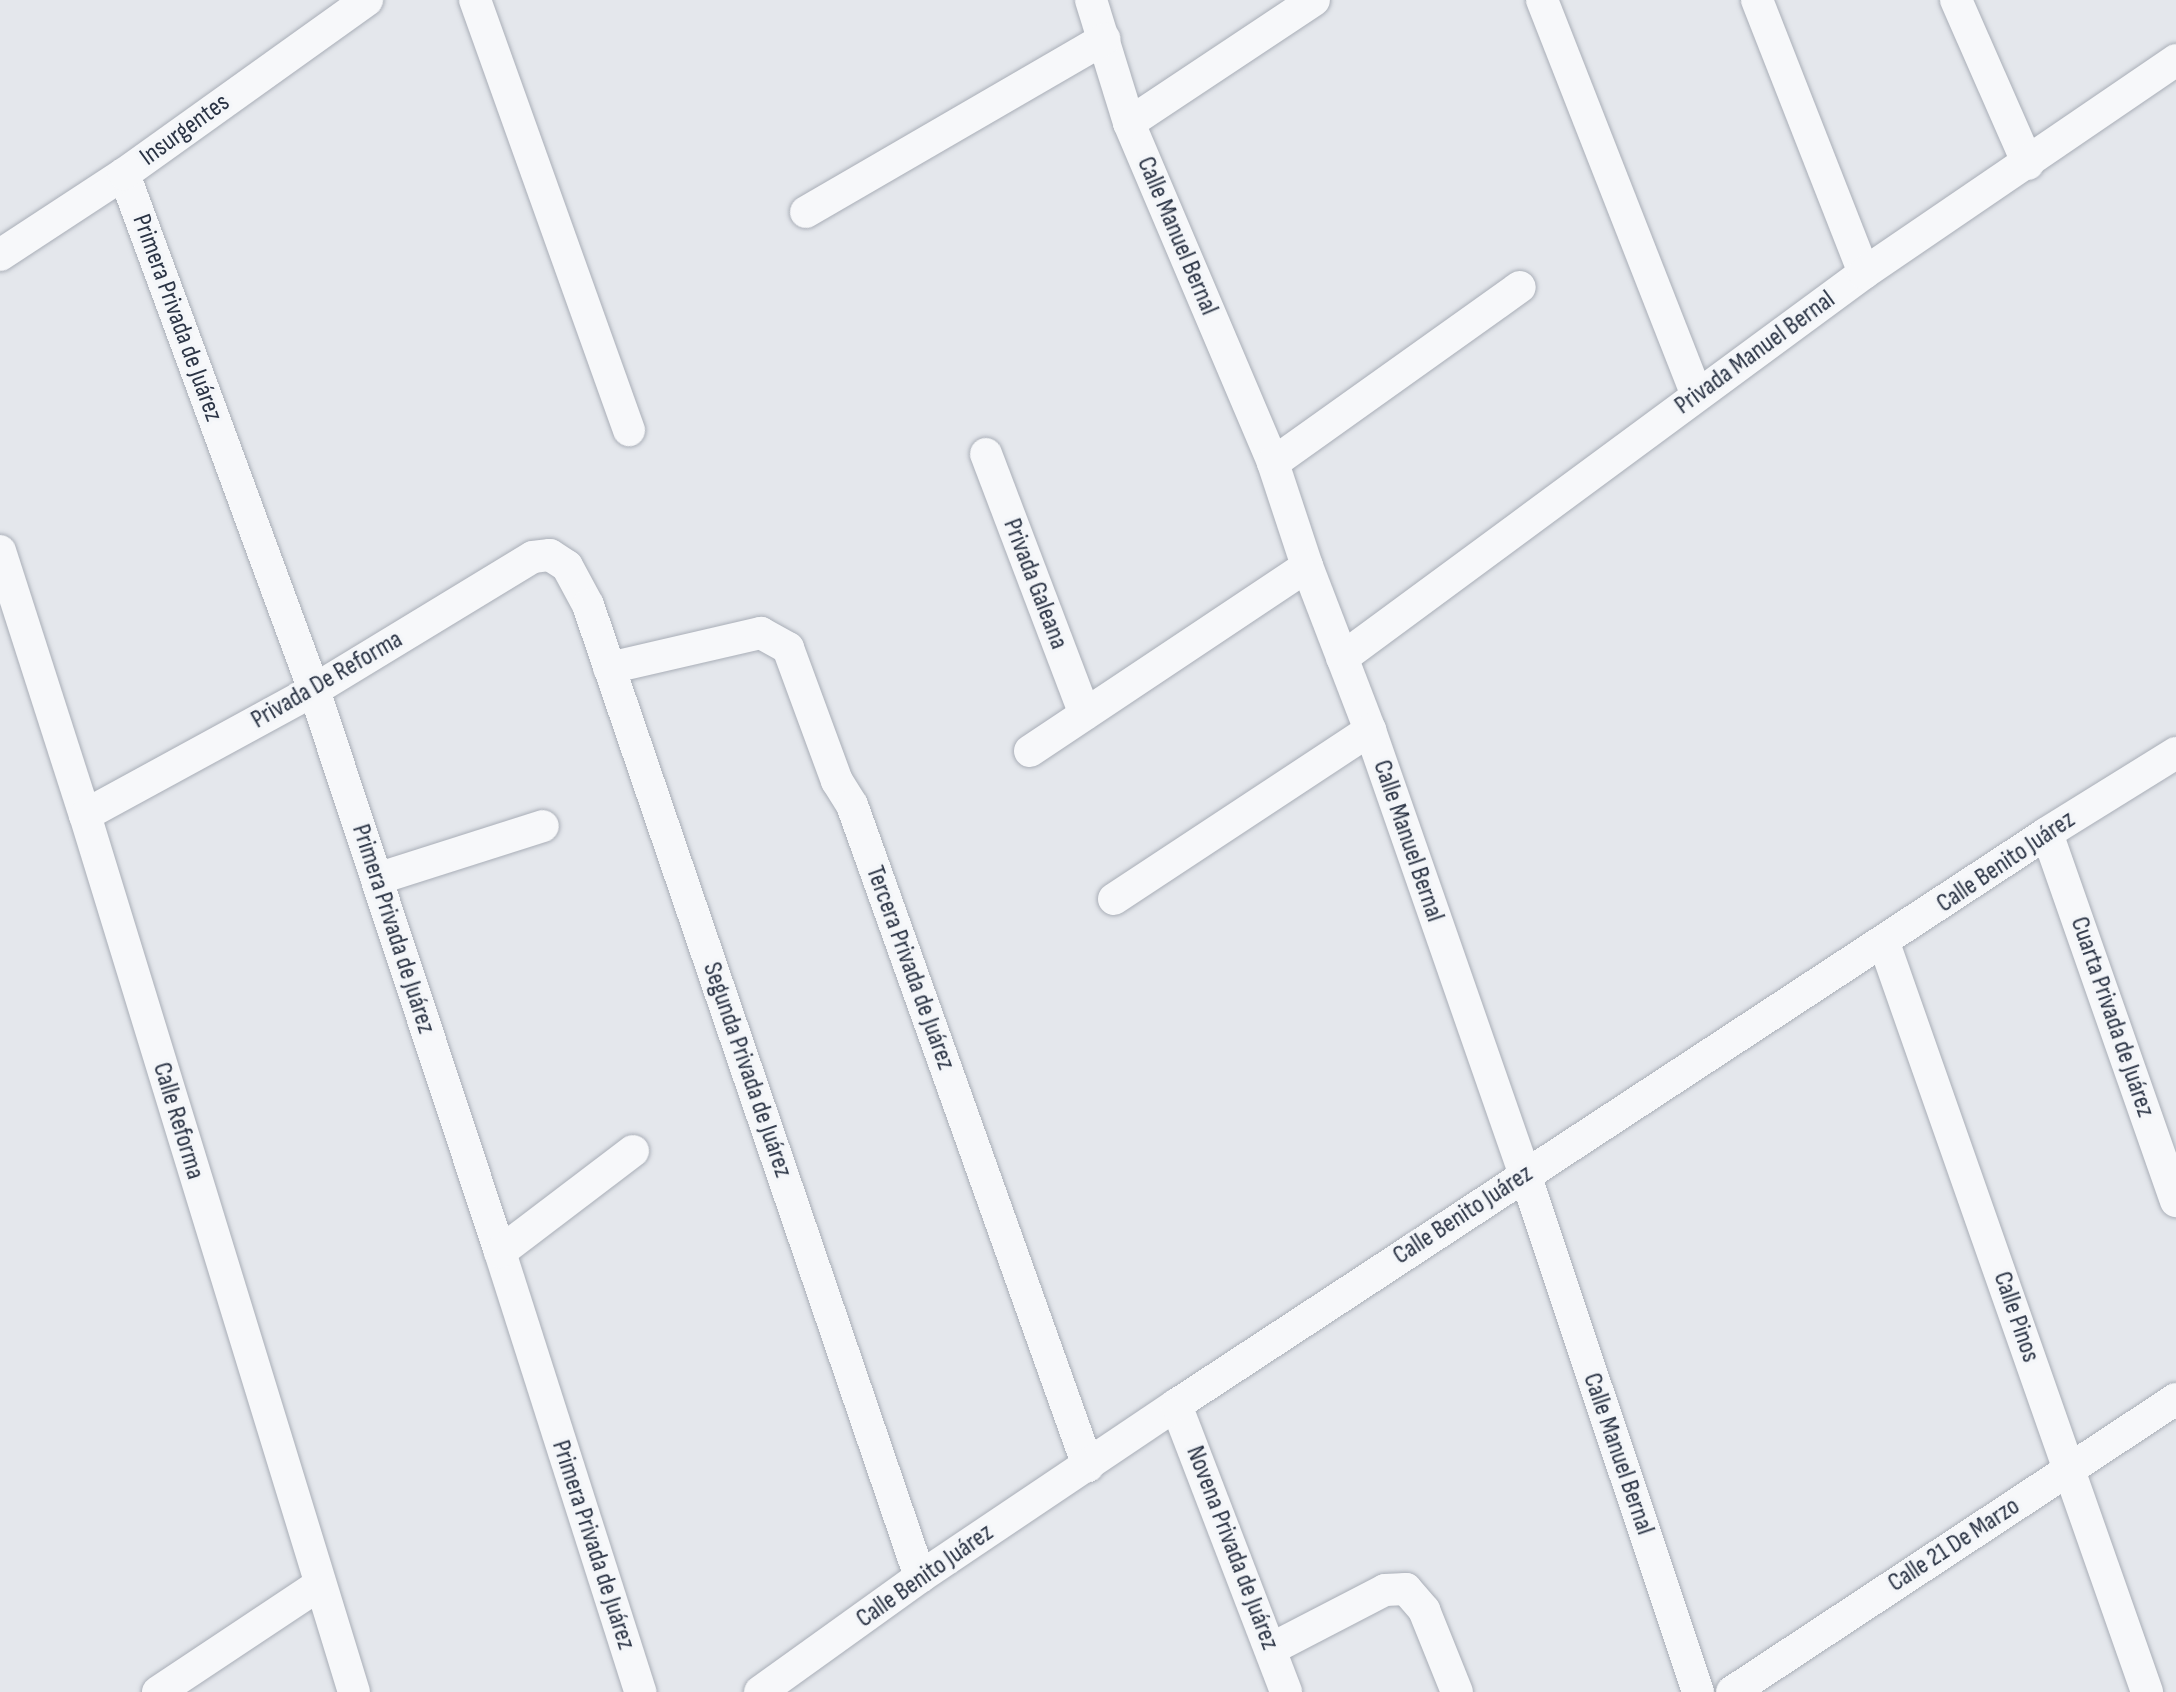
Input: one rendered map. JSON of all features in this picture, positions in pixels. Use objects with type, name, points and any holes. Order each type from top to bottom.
[{"type":"street","name":"Insurgentes","points":[[0,255],[124,174],[367,0]]},
{"type":"street","points":[[475,0],[629,430]]},
{"type":"street","name":"Calle Manuel Bernal","points":[[1091,0],[1129,123],[1273,463],[1307,566],[1370,730],[1525,1174],[1698,1692]]},
{"type":"street","points":[[1129,123],[1314,0]]},
{"type":"street","points":[[1542,0],[1697,395]]},
{"type":"street","points":[[1757,0],[1864,273]]},
{"type":"street","points":[[1956,0],[2028,164]]},
{"type":"street","points":[[806,212],[1104,39]]},
{"type":"street","name":"Privada Manuel Bernal","points":[[1342,658],[1864,273],[2028,164],[2176,60]]},
{"type":"street","name":"Primera Privada de Juárez","points":[[124,174],[314,690],[500,1252],[640,1692]]},
{"type":"street","points":[[1273,463],[1520,287]]},
{"type":"street","name":"Privada Galeana","points":[[986,454],[1085,714]]},
{"type":"street","name":"Calle Reforma","points":[[0,551],[85,815],[354,1692]]},
{"type":"street","name":"Privada De Reforma","points":[[85,815],[314,690],[533,557],[550,555],[567,566]]},
{"type":"street","name":"Segunda Privada de Juárez","points":[[567,566],[583,594],[609,668],[920,1577]]},
{"type":"street","points":[[1030,751],[1307,566]]},
{"type":"street","name":"Tercera Privada de Juárez","points":[[609,668],[761,633],[788,648],[837,781],[852,805],[1088,1466]]},
{"type":"street","points":[[1114,899],[1370,730]]},
{"type":"street","name":"Calle Benito Juárez","points":[[760,1692],[920,1577],[1176,1405],[1525,1174],[1884,943],[2047,833],[2176,753]]},
{"type":"street","points":[[377,879],[543,826]]},
{"type":"street","name":"Cuarta Privada de Juárez","points":[[2047,833],[2176,1201]]},
{"type":"street","name":"Calle Pinos","points":[[1884,943],[2147,1692]]},
{"type":"street","points":[[500,1252],[633,1151]]},
{"type":"street","name":"Calle 21 De Marzo","points":[[1732,1692],[2176,1399]]},
{"type":"street","name":"Novena Privada de Juárez","points":[[1176,1405],[1286,1692]]},
{"type":"street","points":[[158,1692],[319,1585]]},
{"type":"street","points":[[1271,1649],[1385,1590],[1406,1589],[1424,1610],[1457,1692]]}]
